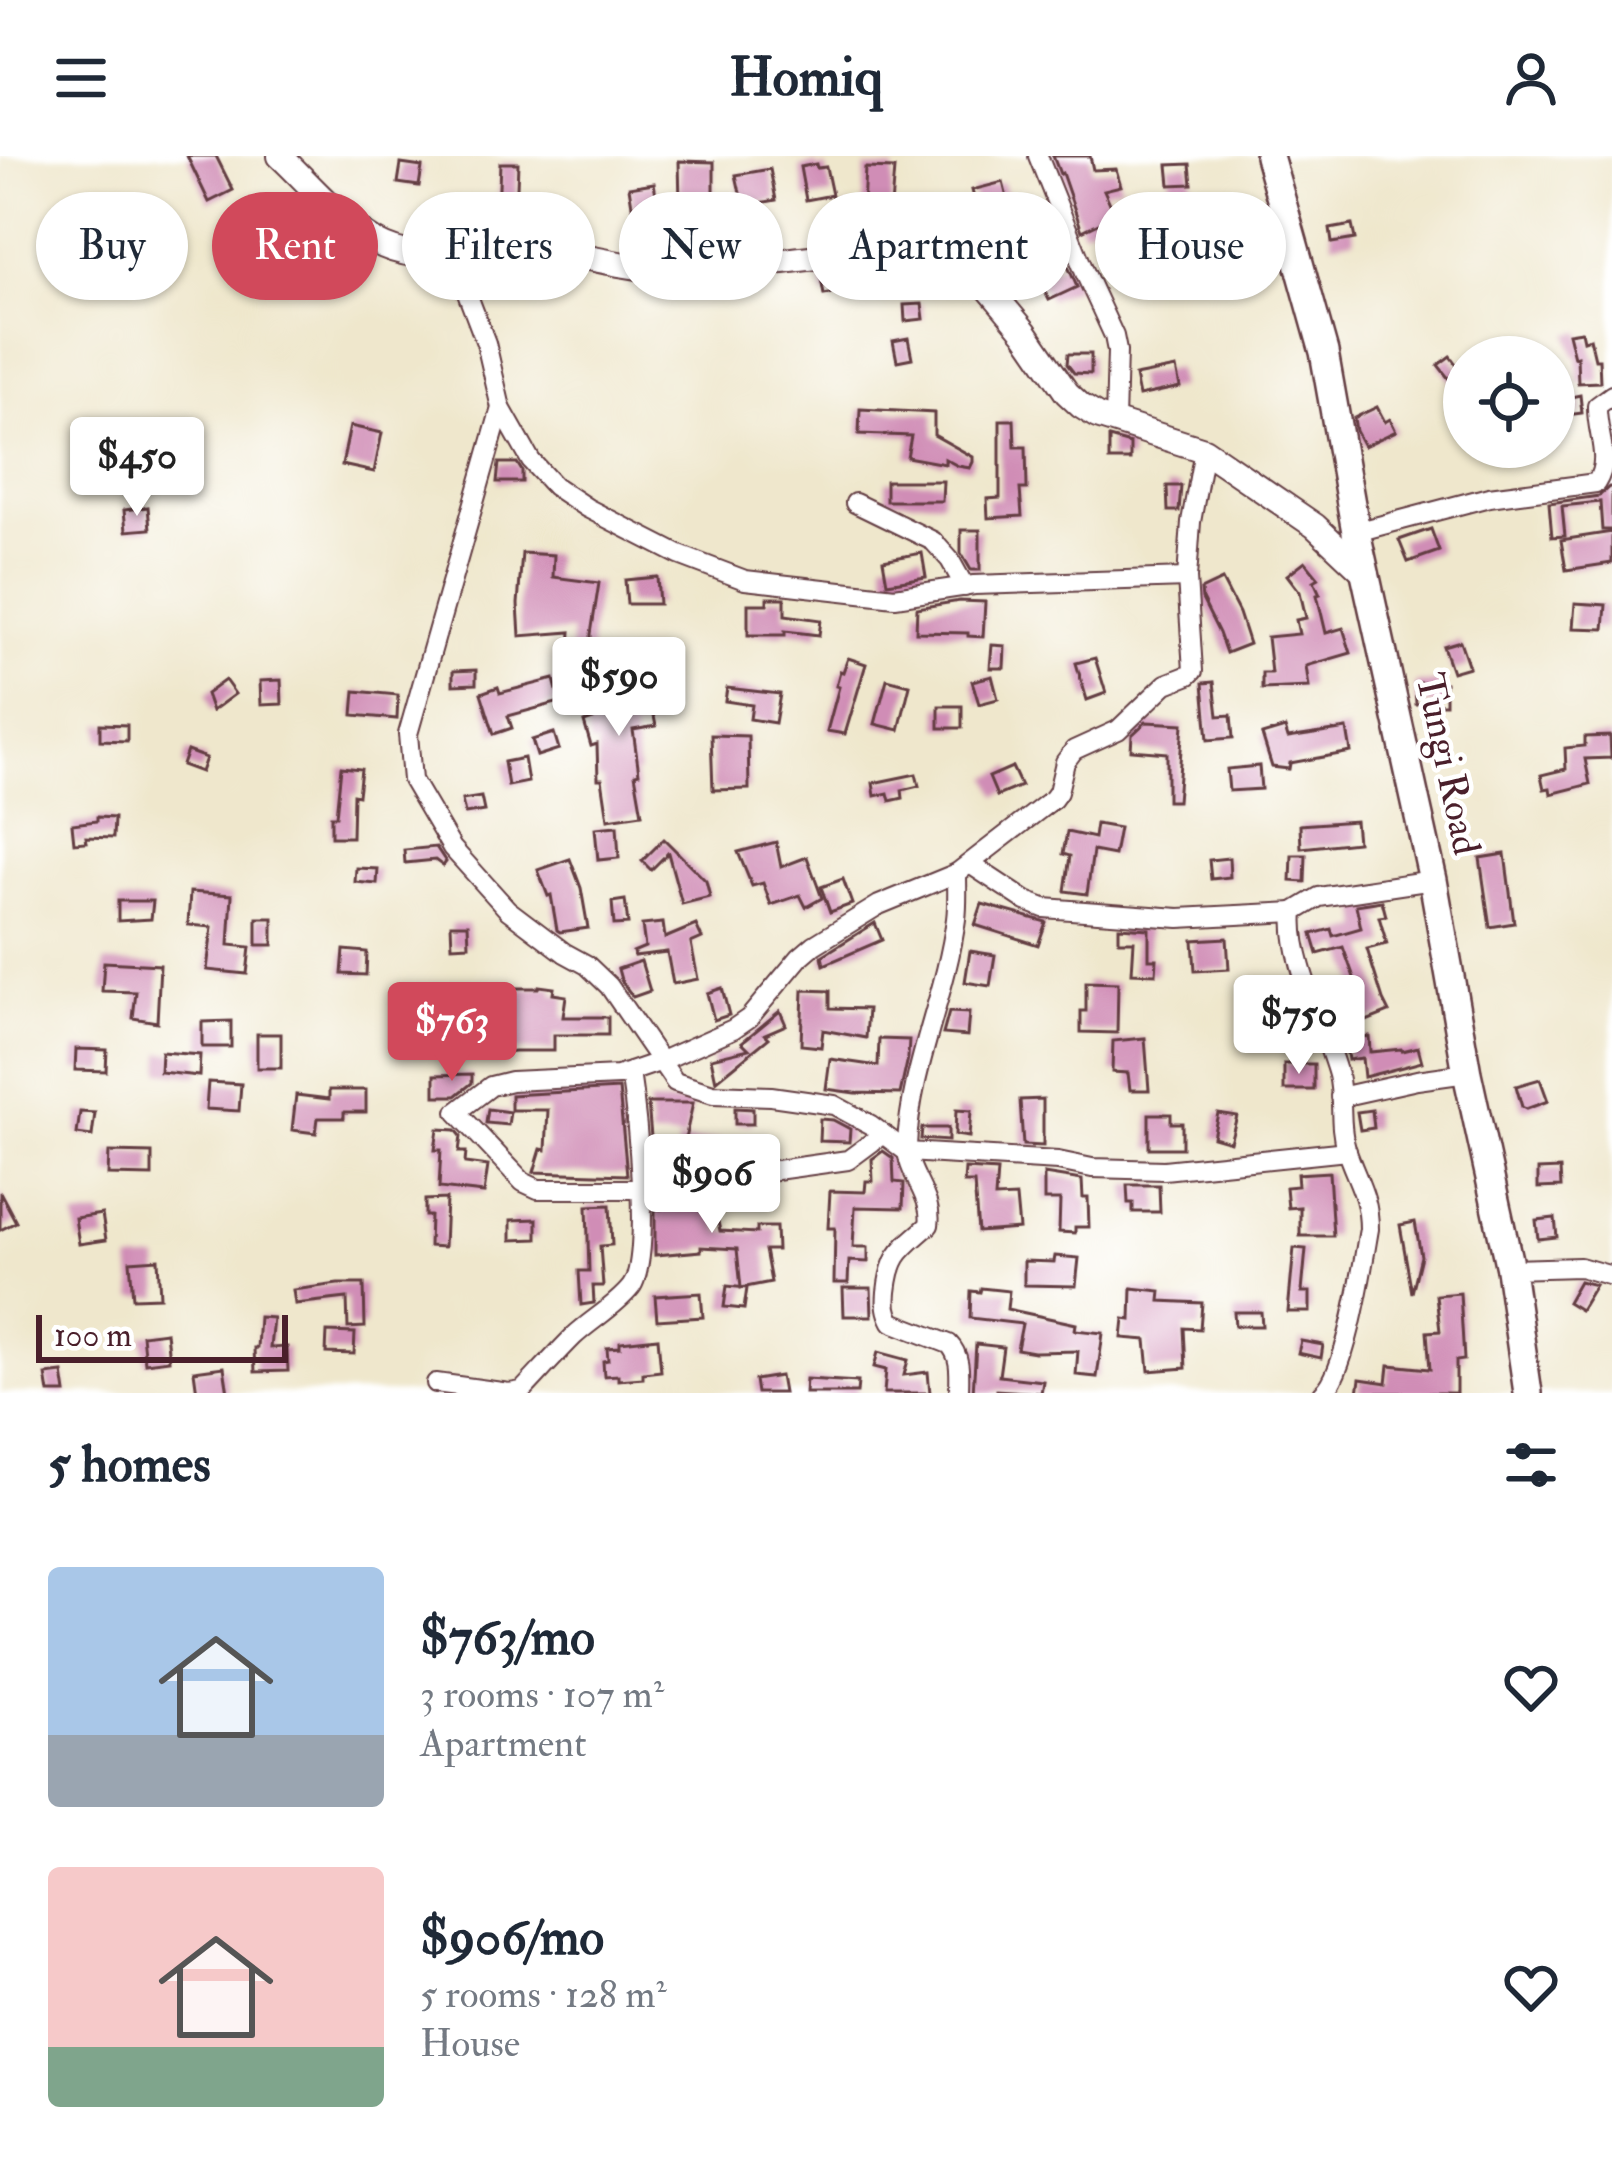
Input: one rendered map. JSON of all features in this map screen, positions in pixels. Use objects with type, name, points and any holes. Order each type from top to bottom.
[{"type":"main road","name":"Tungi Road","points":[[1270,156],[1324,352],[1356,532],[1433,880],[1467,1073],[1510,1269],[1528,1393]]},
{"type":"street","points":[[280,156],[336,210],[383,246],[402,250]]},
{"type":"street","points":[[1038,156],[1114,336],[1114,421]]},
{"type":"street","points":[[595,259],[647,268],[695,268],[913,252],[954,256],[974,268],[1067,394],[1097,416],[1204,450],[1315,526],[1367,575]]},
{"type":"street","points":[[470,300],[501,408],[531,460],[554,486],[587,508],[696,562],[746,580],[895,597],[965,587],[1187,578]]},
{"type":"street","points":[[1356,532],[1490,497],[1596,483],[1606,464],[1597,406],[1612,395]]},
{"type":"street","points":[[501,408],[408,734],[412,780],[452,848],[508,910],[609,986],[675,1082],[713,1094],[835,1105],[907,1152],[931,1220],[895,1256],[886,1308],[892,1322],[955,1350],[959,1393]]},
{"type":"street","points":[[883,1134],[848,1160],[641,1189],[531,1188],[458,1112],[486,1089],[500,1084],[609,1078],[659,1062],[742,1024],[814,945],[879,905],[964,868],[1052,799],[1074,750],[1118,730],[1166,684],[1193,671],[1187,578],[1204,450]]},
{"type":"street","points":[[855,503],[926,536],[943,550],[965,587]]},
{"type":"street","points":[[964,868],[1044,908],[1179,918],[1294,912],[1319,897],[1433,880]]},
{"type":"street","points":[[907,1152],[964,868]]},
{"type":"street","points":[[1294,912],[1292,926],[1301,964],[1339,1080],[1341,1129],[1367,1197],[1370,1229],[1340,1362],[1330,1388],[1323,1393]]},
{"type":"street","points":[[436,1383],[521,1391],[633,1284],[639,1266],[641,1189],[630,1072]]},
{"type":"street","points":[[1340,1097],[1467,1073]]},
{"type":"street","points":[[907,1152],[1164,1170],[1347,1151]]},
{"type":"street","points":[[1510,1269],[1580,1267],[1612,1276]]},
{"type":"building","points":[[187,156],[216,156],[233,190],[212,192],[209,202]]},
{"type":"building","points":[[1053,156],[1090,156],[1093,170],[1116,169],[1121,186],[1095,192],[1095,225],[1082,231],[1071,192]]},
{"type":"building","points":[[679,161],[714,162],[714,192],[680,192]]},
{"type":"building","points":[[500,163],[518,163],[517,192],[499,192]]},
{"type":"building","points":[[401,164],[422,167],[419,186],[398,183]]},
{"type":"building","points":[[1190,164],[1192,184],[1170,185],[1168,165]]},
{"type":"building","points":[[800,167],[826,167],[831,192],[807,192],[806,200]]},
{"type":"building","points":[[865,168],[894,169],[892,192],[864,192]]},
{"type":"building","points":[[770,169],[774,192],[740,192],[736,175]]},
{"type":"building","points":[[1003,182],[1006,192],[972,192]]},
{"type":"building","points":[[654,183],[656,192],[630,192],[629,187]]},
{"type":"building","points":[[1352,225],[1355,239],[1332,243],[1330,229]]},
{"type":"building","points":[[922,304],[924,319],[905,321],[904,305]]},
{"type":"building","points":[[1581,331],[1583,340],[1590,338],[1595,359],[1599,359],[1600,382],[1578,383],[1575,336],[1568,333]]},
{"type":"building","points":[[908,338],[912,358],[897,361],[893,341]]},
{"type":"building","points":[[1068,354],[1091,354],[1091,374],[1074,373],[1067,364]]},
{"type":"building","points":[[1176,368],[1180,387],[1139,396],[1135,376]]},
{"type":"building","points":[[1580,395],[1582,413],[1575,414],[1575,396]]},
{"type":"building","points":[[1377,407],[1396,431],[1364,446],[1354,418]]},
{"type":"building","points":[[860,409],[934,413],[934,435],[973,457],[970,468],[945,459],[945,464],[907,457],[911,436],[859,434]]},
{"type":"building","points":[[1000,420],[1014,420],[1015,447],[1026,447],[1027,489],[1020,489],[1022,516],[988,518],[987,499],[1000,498]]},
{"type":"building","points":[[350,426],[382,433],[374,472],[342,465]]},
{"type":"building","points":[[1109,438],[1130,444],[1130,460],[1109,460]]},
{"type":"building","points":[[499,463],[517,463],[522,482],[497,482]]},
{"type":"building","points":[[886,481],[943,481],[942,501],[886,501]]},
{"type":"building","points":[[1167,486],[1181,486],[1179,511],[1168,511]]},
{"type":"building","points":[[1609,487],[1612,530],[1602,530],[1600,502],[1562,506],[1565,536],[1552,537],[1549,503],[1599,496]]},
{"type":"building","points":[[148,507],[150,529],[126,531],[124,510]]},
{"type":"building","points":[[1431,529],[1439,551],[1408,562],[1399,540]]},
{"type":"building","points":[[961,530],[980,530],[980,570],[971,570],[961,553]]},
{"type":"building","points":[[1612,532],[1612,563],[1566,570],[1561,540]]},
{"type":"building","points":[[522,553],[554,555],[553,577],[599,583],[591,666],[569,665],[571,632],[520,636]]},
{"type":"building","points":[[922,553],[926,577],[887,583],[883,560]]},
{"type":"building","points":[[1305,561],[1319,578],[1314,581],[1326,633],[1343,628],[1351,653],[1306,666],[1309,687],[1262,689],[1262,673],[1271,673],[1267,637],[1299,634],[1296,620],[1306,618],[1300,592],[1287,575]]},
{"type":"building","points":[[657,577],[659,604],[627,604],[625,580]]},
{"type":"building","points":[[1222,580],[1249,644],[1226,653],[1201,590]]},
{"type":"building","points":[[767,598],[785,598],[785,615],[821,620],[819,635],[785,631],[785,635],[748,635],[748,604],[767,604]]},
{"type":"building","points":[[985,602],[983,637],[916,632],[917,608]]},
{"type":"building","points":[[1575,603],[1606,605],[1604,629],[1573,628]]},
{"type":"building","points":[[1460,641],[1469,667],[1452,672],[1443,646]]},
{"type":"building","points":[[992,645],[1005,646],[1004,668],[990,668]]},
{"type":"building","points":[[848,658],[866,664],[845,734],[827,731],[840,671]]},
{"type":"building","points":[[1095,658],[1106,693],[1087,700],[1076,663]]},
{"type":"building","points":[[476,670],[476,684],[453,685],[453,671]]},
{"type":"building","points":[[645,673],[656,726],[633,730],[642,814],[608,819],[602,779],[598,779],[597,744],[591,746],[584,722],[593,719],[585,688]]},
{"type":"building","points":[[992,676],[998,699],[979,704],[972,681]]},
{"type":"building","points":[[554,679],[560,702],[508,716],[512,728],[494,734],[481,693]]},
{"type":"building","points":[[887,679],[910,685],[899,730],[875,724]]},
{"type":"building","points":[[225,680],[235,694],[212,711],[206,694]]},
{"type":"building","points":[[281,680],[282,704],[261,705],[260,681]]},
{"type":"building","points":[[1214,682],[1218,716],[1231,715],[1233,738],[1208,740],[1203,683]]},
{"type":"building","points":[[1415,683],[1445,683],[1445,704],[1416,704]]},
{"type":"building","points":[[727,688],[780,694],[775,723],[750,719],[752,705],[725,701]]},
{"type":"building","points":[[355,691],[398,695],[397,719],[353,715]]},
{"type":"building","points":[[939,706],[962,706],[962,728],[939,728]]},
{"type":"building","points":[[1146,722],[1183,724],[1177,801],[1167,801],[1167,753],[1131,750],[1132,735]]},
{"type":"building","points":[[100,724],[127,725],[127,741],[100,740]]},
{"type":"building","points":[[1285,728],[1288,738],[1347,729],[1351,752],[1290,763],[1289,769],[1272,767],[1262,735]]},
{"type":"building","points":[[554,733],[559,749],[537,756],[532,740]]},
{"type":"building","points":[[711,735],[748,736],[749,789],[713,790]]},
{"type":"building","points":[[1610,736],[1611,758],[1585,759],[1590,784],[1551,794],[1550,788],[1544,789],[1541,775],[1566,769],[1565,748],[1585,746],[1585,737]]},
{"type":"building","points":[[187,751],[206,758],[201,772],[182,765]]},
{"type":"building","points":[[524,758],[528,782],[508,786],[504,762]]},
{"type":"building","points":[[1259,766],[1261,789],[1229,791],[1227,769]]},
{"type":"building","points":[[341,767],[361,769],[358,795],[353,794],[352,837],[331,837]]},
{"type":"building","points":[[1012,767],[1021,786],[997,796],[989,777]]},
{"type":"building","points":[[916,774],[919,786],[902,790],[903,798],[890,801],[888,793],[875,796],[873,783]]},
{"type":"building","points":[[481,797],[484,811],[465,814],[462,800]]},
{"type":"building","points":[[97,817],[114,818],[113,838],[86,837],[87,842],[74,843],[72,824],[97,821]]},
{"type":"building","points":[[1355,821],[1357,842],[1301,848],[1300,825]]},
{"type":"building","points":[[1096,824],[1119,828],[1114,855],[1093,851],[1087,894],[1065,891],[1070,856],[1063,854],[1067,832],[1094,838]]},
{"type":"building","points":[[617,826],[619,858],[598,860],[595,828]]},
{"type":"building","points":[[664,839],[706,881],[710,897],[682,904],[668,853],[651,870],[642,861]]},
{"type":"building","points":[[776,842],[781,867],[807,857],[822,898],[806,907],[800,895],[771,905],[763,883],[752,886],[738,852]]},
{"type":"building","points":[[436,847],[446,862],[443,866],[435,860],[405,863],[404,850]]},
{"type":"building","points":[[1505,854],[1514,923],[1490,927],[1480,858]]},
{"type":"building","points":[[1292,855],[1306,855],[1305,882],[1291,881]]},
{"type":"building","points":[[1229,858],[1230,877],[1211,879],[1209,860]]},
{"type":"building","points":[[570,859],[588,928],[560,932],[551,895],[538,870]]},
{"type":"building","points":[[356,868],[378,869],[377,884],[355,882]]},
{"type":"building","points":[[843,879],[852,904],[830,912],[821,887]]},
{"type":"building","points":[[190,892],[232,895],[229,945],[250,947],[247,974],[207,970],[212,927],[188,925]]},
{"type":"building","points":[[625,900],[628,924],[614,925],[612,902]]},
{"type":"building","points":[[118,901],[153,901],[151,919],[118,921]]},
{"type":"building","points":[[1382,901],[1386,916],[1379,917],[1387,944],[1367,949],[1389,1012],[1359,1024],[1359,1006],[1337,1016],[1328,997],[1356,983],[1343,947],[1318,954],[1312,934],[1331,929],[1333,936],[1361,928],[1356,905]]},
{"type":"building","points":[[982,904],[1046,922],[1038,945],[975,925]]},
{"type":"building","points":[[257,918],[273,918],[273,945],[257,945]]},
{"type":"building","points":[[663,923],[665,938],[696,925],[702,938],[691,943],[698,979],[673,984],[667,952],[634,956],[633,952],[645,947],[642,925]]},
{"type":"building","points":[[875,923],[882,940],[824,965],[822,956]]},
{"type":"building","points":[[451,924],[468,924],[469,945],[452,946]]},
{"type":"building","points":[[1119,927],[1149,929],[1149,959],[1157,959],[1156,974],[1132,973],[1134,941],[1119,941]]},
{"type":"building","points":[[1227,938],[1229,969],[1195,971],[1193,940]]},
{"type":"building","points":[[344,950],[367,952],[366,975],[342,974]]},
{"type":"building","points":[[970,951],[995,955],[990,986],[965,982]]},
{"type":"building","points":[[641,961],[650,991],[633,997],[618,969]]},
{"type":"building","points":[[104,962],[160,965],[157,1022],[133,1018],[136,992],[102,991]]},
{"type":"building","points":[[1086,982],[1118,983],[1117,1033],[1081,1032]]},
{"type":"building","points":[[539,986],[566,996],[563,1017],[608,1017],[608,1035],[554,1035],[554,1051],[471,1056],[469,1042],[463,1042],[463,1026],[491,1023],[491,988]]},
{"type":"building","points":[[722,988],[729,1015],[714,1020],[707,993]]},
{"type":"building","points":[[803,990],[830,991],[830,1008],[868,1009],[866,1038],[823,1030],[821,1047],[801,1045]]},
{"type":"building","points":[[1296,1006],[1301,1024],[1254,1037],[1249,1019]]},
{"type":"building","points":[[780,1011],[786,1025],[765,1034],[769,1038],[716,1081],[711,1058],[749,1049],[742,1042]]},
{"type":"building","points":[[949,1012],[969,1013],[967,1036],[943,1034]]},
{"type":"building","points":[[231,1021],[231,1047],[202,1047],[202,1022]]},
{"type":"building","points":[[257,1034],[281,1034],[281,1068],[257,1068]]},
{"type":"building","points":[[1369,1036],[1370,1052],[1418,1047],[1422,1062],[1364,1077],[1362,1058],[1348,1060],[1345,1040]]},
{"type":"building","points":[[1145,1038],[1149,1090],[1130,1090],[1128,1073],[1112,1072],[1113,1041]]},
{"type":"building","points":[[879,1039],[909,1040],[900,1094],[826,1089],[830,1059],[878,1066]]},
{"type":"building","points":[[76,1049],[107,1050],[106,1071],[75,1070]]},
{"type":"building","points":[[161,1052],[200,1055],[199,1076],[160,1072]]},
{"type":"building","points":[[1284,1064],[1314,1064],[1314,1090],[1284,1090]]},
{"type":"building","points":[[472,1074],[472,1083],[456,1096],[435,1096],[435,1075]]},
{"type":"building","points":[[1540,1079],[1548,1101],[1522,1107],[1516,1086]]},
{"type":"building","points":[[208,1082],[241,1084],[239,1111],[206,1109]]},
{"type":"building","points":[[619,1089],[627,1175],[534,1172],[541,1149],[546,1150],[548,1110],[511,1110],[511,1095]]},
{"type":"building","points":[[329,1090],[366,1090],[366,1112],[318,1118],[316,1133],[292,1130],[296,1095],[329,1099]]},
{"type":"building","points":[[1043,1099],[1043,1146],[1023,1145],[1020,1100]]},
{"type":"building","points":[[648,1103],[693,1103],[685,1139],[651,1137]]},
{"type":"building","points":[[735,1108],[753,1109],[753,1124],[735,1124]]},
{"type":"building","points":[[488,1109],[510,1112],[508,1125],[486,1123]]},
{"type":"building","points":[[956,1110],[971,1111],[969,1137],[955,1135]]},
{"type":"building","points":[[1372,1110],[1374,1128],[1360,1130],[1357,1112]]},
{"type":"building","points":[[80,1112],[95,1113],[92,1136],[77,1134]]},
{"type":"building","points":[[1218,1113],[1237,1116],[1230,1142],[1213,1137]]},
{"type":"building","points":[[1149,1114],[1171,1114],[1171,1123],[1182,1123],[1182,1148],[1149,1148]]},
{"type":"building","points":[[820,1119],[850,1129],[849,1142],[819,1141]]},
{"type":"building","points":[[922,1128],[948,1128],[948,1141],[921,1139]]},
{"type":"building","points":[[438,1129],[456,1130],[461,1136],[459,1152],[466,1152],[465,1163],[488,1166],[484,1193],[439,1188]]},
{"type":"building","points":[[721,1140],[722,1157],[706,1157],[707,1166],[680,1170],[677,1142]]},
{"type":"building","points":[[883,1151],[893,1158],[894,1182],[904,1183],[903,1208],[855,1207],[853,1247],[868,1247],[868,1262],[849,1261],[848,1283],[834,1283],[835,1228],[828,1228],[830,1191],[865,1192],[866,1181],[873,1181],[872,1159]]},
{"type":"building","points":[[109,1152],[152,1153],[152,1176],[108,1175]]},
{"type":"building","points":[[965,1169],[997,1171],[995,1198],[1016,1197],[1019,1229],[978,1232],[974,1183],[964,1183]]},
{"type":"building","points":[[1560,1169],[1561,1187],[1538,1188],[1538,1170]]},
{"type":"building","points":[[1329,1172],[1333,1236],[1300,1236],[1300,1207],[1288,1208],[1286,1187],[1298,1186],[1297,1174]]},
{"type":"building","points":[[1044,1174],[1082,1180],[1089,1227],[1075,1227],[1075,1233],[1059,1232],[1060,1200],[1044,1200]]},
{"type":"building","points":[[1127,1185],[1159,1185],[1160,1212],[1133,1212]]},
{"type":"building","points":[[0,1192],[16,1222],[0,1230]]},
{"type":"building","points":[[712,1193],[720,1231],[757,1233],[757,1227],[776,1227],[777,1250],[765,1250],[771,1282],[741,1288],[737,1249],[701,1247],[701,1251],[655,1255],[655,1209],[661,1209],[660,1200]]},
{"type":"building","points":[[446,1199],[444,1247],[429,1246],[425,1200]]},
{"type":"building","points":[[610,1205],[612,1245],[600,1246],[603,1286],[593,1286],[594,1303],[581,1305],[579,1271],[589,1271],[587,1206]]},
{"type":"building","points":[[102,1214],[106,1240],[79,1244],[75,1218]]},
{"type":"building","points":[[1555,1218],[1557,1237],[1538,1239],[1536,1220]]},
{"type":"building","points":[[537,1219],[537,1239],[511,1240],[511,1220]]},
{"type":"building","points":[[1415,1222],[1421,1256],[1412,1293],[1400,1225]]},
{"type":"building","points":[[1294,1248],[1306,1249],[1302,1292],[1310,1292],[1310,1312],[1288,1312]]},
{"type":"building","points":[[1055,1256],[1079,1258],[1076,1286],[1024,1285],[1024,1261],[1054,1262]]},
{"type":"building","points":[[158,1259],[160,1297],[133,1298],[130,1261]]},
{"type":"building","points":[[1579,1281],[1595,1285],[1580,1310],[1567,1302]]},
{"type":"building","points":[[364,1284],[365,1327],[348,1328],[347,1298],[295,1304],[293,1290]]},
{"type":"building","points":[[727,1286],[747,1288],[744,1309],[724,1307]]},
{"type":"building","points":[[843,1288],[871,1288],[872,1316],[844,1316]]},
{"type":"building","points":[[1132,1288],[1161,1291],[1160,1301],[1202,1303],[1200,1329],[1184,1328],[1186,1368],[1149,1371],[1146,1340],[1122,1338],[1124,1319],[1131,1320]]},
{"type":"building","points":[[971,1291],[1009,1291],[1007,1309],[1076,1324],[1075,1330],[1103,1333],[1097,1377],[1076,1375],[1078,1351],[1017,1349],[1022,1324],[970,1318]]},
{"type":"building","points":[[701,1293],[703,1317],[657,1320],[655,1296]]},
{"type":"building","points":[[1460,1293],[1464,1360],[1456,1361],[1456,1393],[1358,1393],[1360,1379],[1387,1383],[1389,1365],[1430,1369],[1427,1332],[1440,1331],[1436,1295]]},
{"type":"building","points":[[1234,1312],[1261,1312],[1262,1326],[1235,1326]]},
{"type":"building","points":[[259,1317],[273,1318],[270,1348],[287,1347],[288,1371],[255,1372]]},
{"type":"building","points":[[166,1332],[169,1360],[145,1363],[142,1335]]},
{"type":"building","points":[[327,1332],[355,1333],[354,1354],[326,1353]]},
{"type":"building","points":[[658,1338],[661,1371],[643,1373],[643,1378],[604,1376],[607,1348]]},
{"type":"building","points":[[1301,1341],[1323,1345],[1321,1358],[1298,1353]]},
{"type":"building","points":[[976,1344],[1003,1347],[999,1376],[1043,1381],[1041,1393],[973,1393]]},
{"type":"building","points":[[878,1352],[908,1360],[904,1375],[928,1372],[930,1393],[884,1393],[886,1370],[874,1367]]},
{"type":"building","points":[[224,1367],[228,1393],[197,1393],[194,1371]]},
{"type":"building","points":[[63,1373],[66,1393],[49,1393],[46,1375]]},
{"type":"building","points":[[780,1376],[783,1393],[757,1393],[755,1380]]},
{"type":"building","points":[[806,1379],[858,1382],[857,1393],[805,1393]]}]
